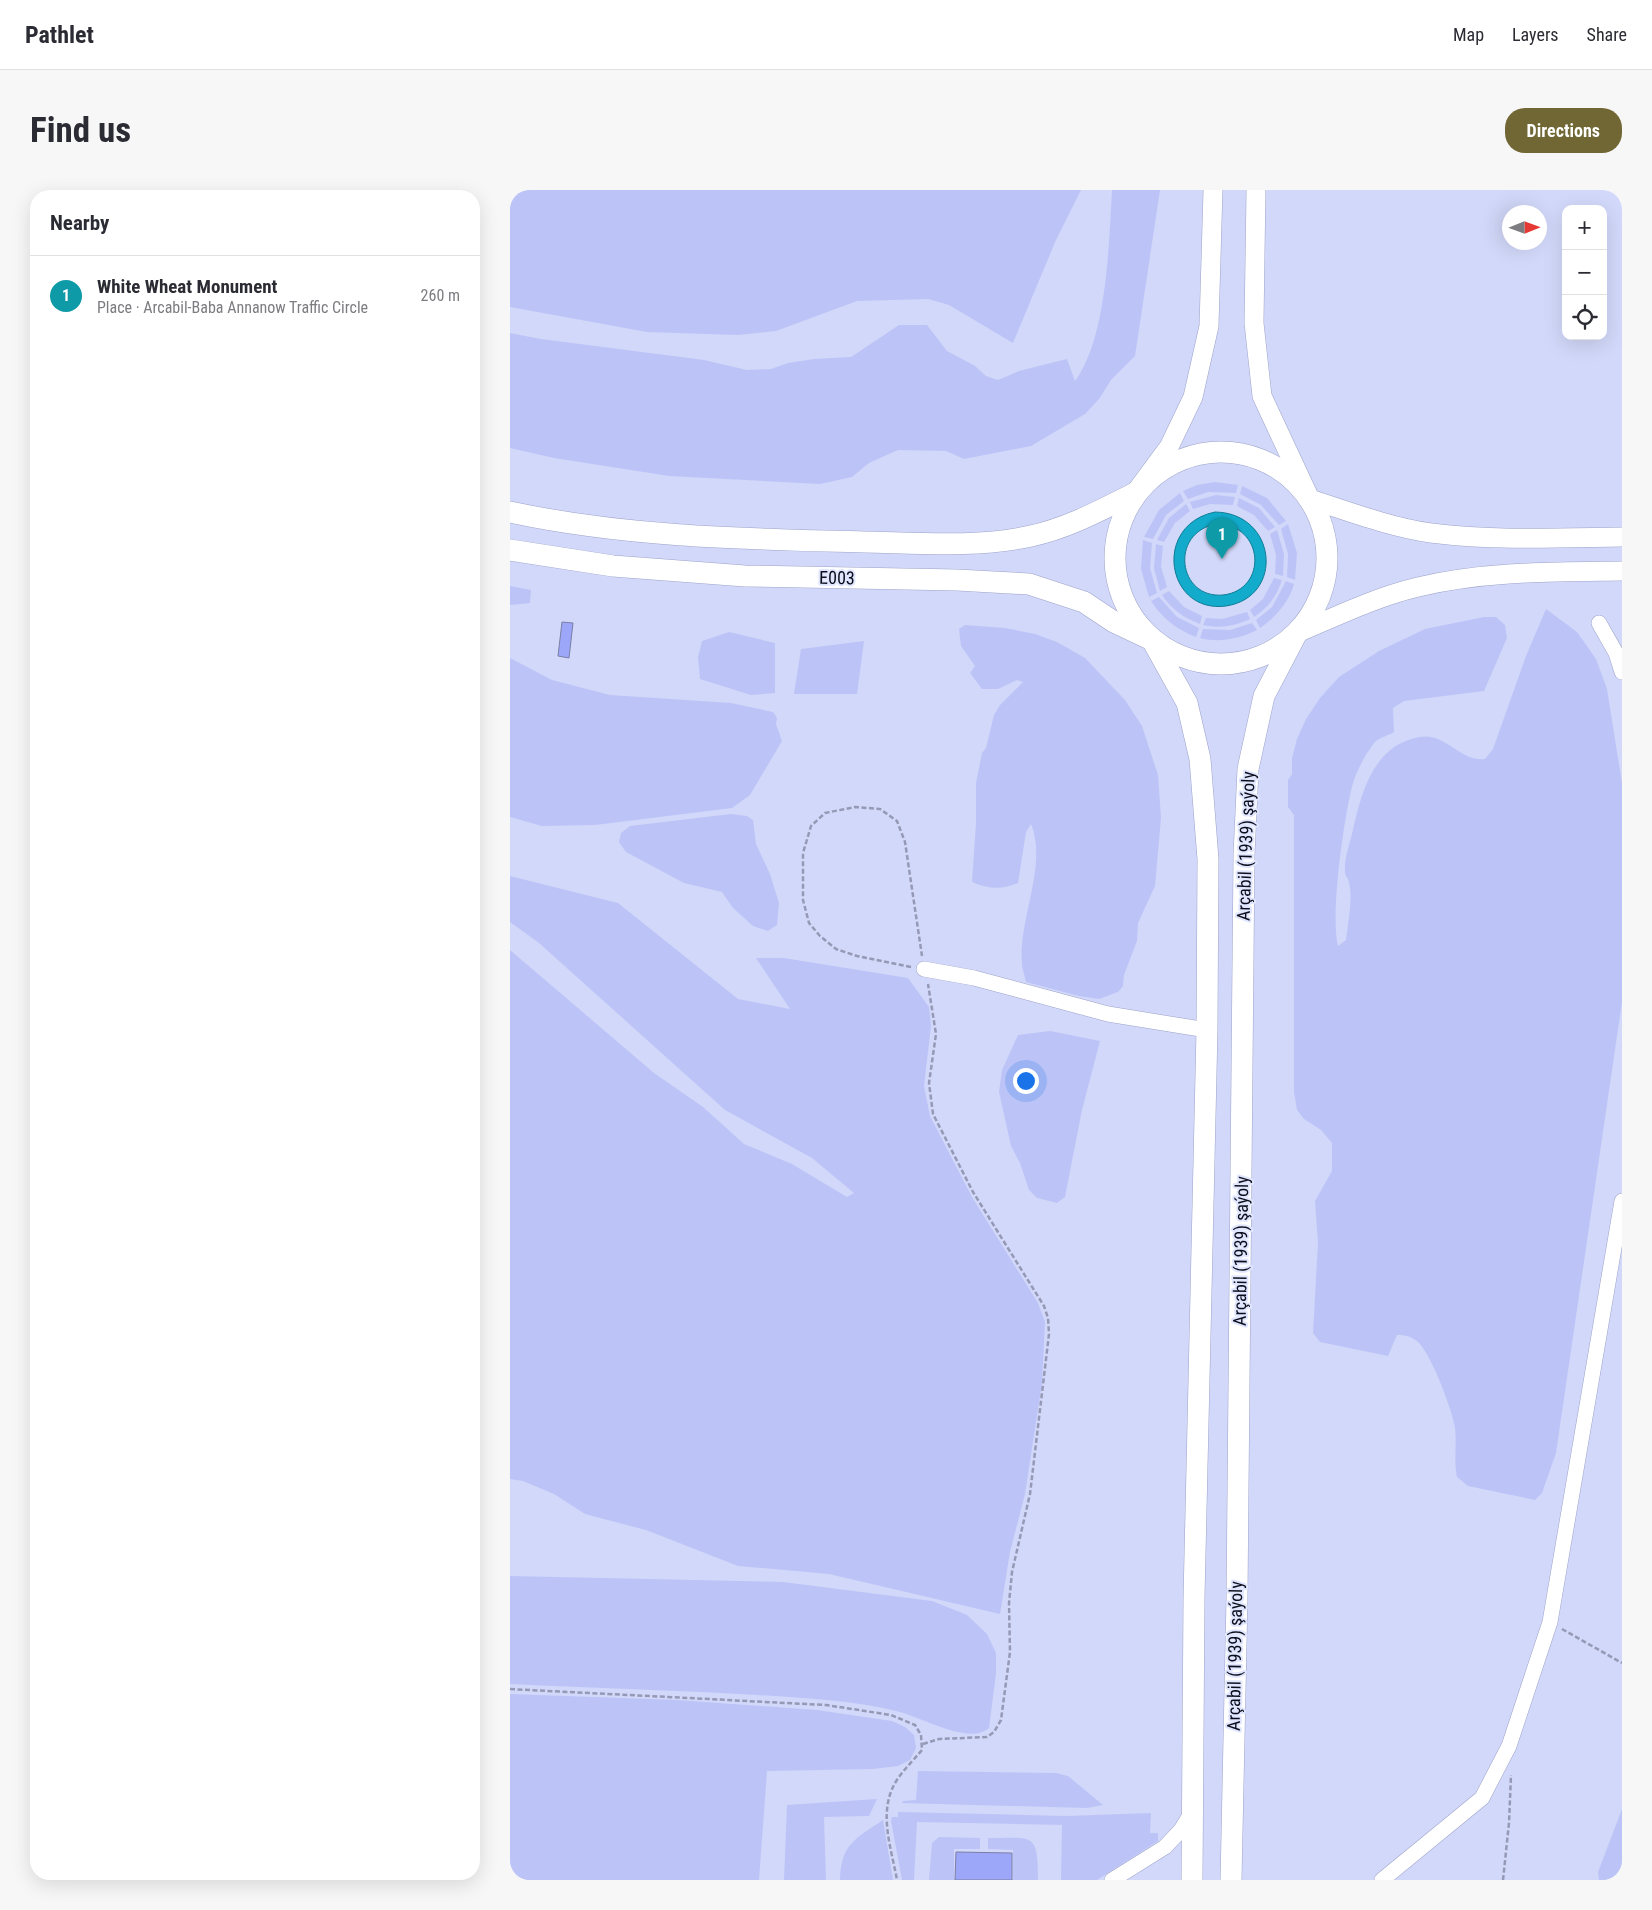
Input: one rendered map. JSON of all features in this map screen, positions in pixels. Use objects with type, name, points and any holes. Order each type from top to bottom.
[{"type":"highway","points":[[1224,451],[1257,457],[1287,474],[1310,499],[1322,525],[1328,553],[1325,582],[1314,609],[1297,633],[1272,652],[1242,663],[1210,665],[1179,657],[1152,640],[1130,616],[1118,586],[1114,554],[1120,522],[1135,493],[1160,470],[1190,455],[1224,451]]},
{"type":"highway","name":"E003","points":[[510,512],[617,528],[749,539],[958,542],[1007,540],[1049,532],[1135,493]]},
{"type":"highway","name":"E003","points":[[510,550],[613,566],[716,574],[956,580],[1029,584],[1084,602],[1114,622],[1152,640]]},
{"type":"highway","name":"Arçabil (1939) şaýoly","points":[[1231,1880],[1237,1577],[1244,855],[1248,769],[1264,696],[1297,633]]},
{"type":"highway","name":"Arçabil (1939) şaýoly","points":[[1152,640],[1187,704],[1200,759],[1208,859],[1207,1030],[1194,1598],[1192,1880]]},
{"type":"main road","points":[[1135,493],[1168,447],[1193,397],[1209,326],[1214,190]]},
{"type":"main road","points":[[1256,190],[1254,323],[1262,396],[1310,499],[1376,520],[1431,533],[1528,539],[1622,537]]},
{"type":"main road","points":[[1297,633],[1377,599],[1418,587],[1462,579],[1535,573],[1622,571]]},
{"type":"lane","points":[[1599,623],[1616,653],[1622,672]]},
{"type":"lane","points":[[924,969],[974,978],[1108,1014],[1207,1030]]},
{"type":"lane","points":[[1382,1880],[1482,1798],[1509,1746],[1550,1622],[1622,1201]]},
{"type":"lane","points":[[1112,1880],[1165,1847],[1181,1830],[1193,1810]]},
{"type":"path","points":[[923,1744],[939,1739],[987,1736],[994,1732],[1001,1720],[1010,1652],[1009,1603],[1012,1572],[1030,1494],[1046,1378],[1049,1334],[1048,1318],[1044,1306],[973,1192],[933,1114],[929,1083],[936,1034],[933,1006],[924,969],[905,842],[897,822],[880,809],[855,807],[825,813],[811,826],[803,854],[803,900],[809,922],[820,936],[836,949],[857,956],[924,969]]},
{"type":"path","points":[[1550,1622],[1622,1663]]},
{"type":"path","points":[[510,1689],[826,1705],[905,1719],[915,1725],[923,1744],[922,1750],[898,1778],[888,1800],[887,1825],[897,1880]]},
{"type":"path","points":[[1502,1880],[1512,1787],[1509,1746]]},
{"type":"shaded area","points":[[510,190],[1081,190],[1056,240],[1013,343],[949,305],[928,299],[857,301],[776,331],[738,335],[647,332],[510,307]]},
{"type":"shaded area","points":[[1112,190],[1160,190],[1135,356],[1111,380],[1099,399],[1085,414],[1031,446],[964,459],[946,451],[898,450],[869,463],[852,477],[820,484],[669,476],[554,458],[510,448],[510,333],[541,339],[704,360],[747,370],[771,369],[788,363],[814,359],[851,357],[899,325],[927,325],[947,351],[975,366],[986,376],[998,380],[1019,371],[1067,359],[1075,381],[1086,363],[1100,316],[1107,262]]},
{"type":"shaded area","points":[[1215,482],[1238,485],[1236,493],[1208,492],[1188,499],[1183,491],[1197,485]]},
{"type":"shaded area","points":[[1242,486],[1267,498],[1286,521],[1279,525],[1261,505],[1240,494]]},
{"type":"shaded area","points":[[1180,493],[1184,501],[1166,515],[1153,539],[1144,537],[1159,510]]},
{"type":"shaded area","points":[[1216,495],[1235,497],[1233,505],[1210,504],[1193,509],[1190,502]]},
{"type":"shaded area","points":[[1239,498],[1259,508],[1275,527],[1268,531],[1254,515],[1237,506]]},
{"type":"shaded area","points":[[1186,504],[1190,511],[1175,523],[1164,542],[1157,540],[1169,518]]},
{"type":"shaded area","points":[[1215,512],[1236,516],[1251,526],[1261,540],[1266,556],[1265,573],[1258,588],[1245,599],[1226,606],[1206,605],[1190,597],[1180,583],[1174,567],[1175,550],[1182,533],[1195,520]],"holes":[[[1216,524],[1232,527],[1244,534],[1252,545],[1255,558],[1253,570],[1248,582],[1238,591],[1223,595],[1208,593],[1196,587],[1189,577],[1185,564],[1186,551],[1191,539],[1201,530]]]},
{"type":"shaded area","points":[[1288,524],[1297,553],[1295,580],[1287,577],[1288,554],[1281,529]]},
{"type":"shaded area","points":[[1277,530],[1284,554],[1283,576],[1275,574],[1276,555],[1270,534]]},
{"type":"shaded area","points":[[1143,540],[1152,543],[1150,568],[1157,593],[1149,597],[1141,569]]},
{"type":"shaded area","points":[[1156,544],[1163,546],[1161,567],[1167,587],[1160,591],[1154,568]]},
{"type":"shaded area","points":[[1274,578],[1282,580],[1277,591],[1268,606],[1254,617],[1250,610],[1263,599]]},
{"type":"shaded area","points":[[1286,581],[1294,584],[1289,597],[1276,614],[1260,628],[1256,620],[1272,607]]},
{"type":"shaded area","points":[[510,586],[531,590],[530,603],[510,605]]},
{"type":"shaded area","points":[[1169,591],[1184,607],[1202,616],[1200,624],[1183,616],[1169,605],[1162,595]]},
{"type":"shaded area","points":[[1159,597],[1177,617],[1199,628],[1196,637],[1176,627],[1160,613],[1151,601]]},
{"type":"shaded area","points":[[1546,609],[1577,632],[1596,659],[1607,689],[1622,783],[1622,1002],[1556,1453],[1542,1493],[1535,1500],[1468,1486],[1457,1477],[1455,1429],[1452,1415],[1429,1357],[1418,1342],[1408,1336],[1397,1335],[1388,1356],[1320,1342],[1313,1333],[1318,1243],[1315,1201],[1332,1171],[1332,1143],[1321,1130],[1304,1119],[1297,1110],[1294,1092],[1294,815],[1288,807],[1288,780],[1292,774],[1292,758],[1297,739],[1306,719],[1320,698],[1339,677],[1379,651],[1425,629],[1484,617],[1496,617],[1505,625],[1507,638],[1484,691],[1404,701],[1393,708],[1394,732],[1375,742],[1362,762],[1349,798],[1342,841],[1336,912],[1338,946],[1346,940],[1350,911],[1350,889],[1345,872],[1346,858],[1360,803],[1371,774],[1390,750],[1403,742],[1419,737],[1437,739],[1468,756],[1476,759],[1485,759],[1493,749],[1526,656]]},
{"type":"shaded area","points":[[1247,612],[1250,619],[1239,623],[1221,627],[1203,625],[1206,618],[1222,619]]},
{"type":"shaded area","points":[[1252,623],[1257,630],[1243,636],[1222,640],[1200,638],[1203,629],[1230,630]]},
{"type":"shaded area","points":[[965,625],[1005,628],[1035,634],[1057,642],[1085,658],[1125,700],[1142,726],[1158,775],[1161,818],[1155,886],[1138,923],[1137,941],[1124,975],[1123,986],[1118,992],[1099,999],[1079,996],[1026,982],[1022,965],[1022,946],[1035,875],[1036,857],[1035,840],[1031,824],[1026,832],[1018,883],[995,888],[972,882],[976,823],[976,783],[982,753],[986,748],[994,715],[1000,705],[1023,682],[1017,680],[998,689],[982,689],[970,673],[975,666],[961,646],[959,629]]},
{"type":"shaded area","points":[[729,632],[775,643],[775,693],[751,695],[700,679],[698,657],[702,641]]},
{"type":"shaded area","points":[[864,641],[857,694],[794,694],[801,649]]},
{"type":"shaded area","points":[[510,658],[552,680],[610,695],[731,703],[773,712],[777,718],[776,724],[782,741],[750,795],[732,808],[595,825],[542,826],[510,817]]},
{"type":"shaded area","points":[[731,814],[747,816],[753,820],[756,844],[770,874],[779,903],[777,925],[768,931],[753,926],[733,908],[722,892],[684,883],[626,852],[619,842],[621,833],[630,826]]},
{"type":"shaded area","points":[[510,876],[618,903],[738,999],[790,1009],[756,958],[784,958],[908,978],[929,1007],[931,1026],[924,1086],[930,1116],[972,1197],[1038,1303],[1045,1322],[1042,1383],[1025,1494],[1010,1552],[1000,1614],[829,1574],[738,1566],[646,1530],[585,1514],[554,1494],[523,1481],[510,1479],[510,950],[654,1073],[703,1107],[744,1144],[792,1164],[847,1197],[854,1193],[812,1158],[725,1110],[539,943],[510,922]]},
{"type":"shaded area","points":[[1050,1031],[1100,1041],[1082,1110],[1065,1197],[1057,1203],[1037,1198],[1029,1190],[1020,1163],[1011,1146],[999,1092],[1002,1070],[1018,1035]]},
{"type":"shaded area","points":[[510,1576],[783,1582],[932,1601],[967,1615],[987,1634],[996,1653],[996,1674],[989,1728],[980,1733],[957,1732],[896,1711],[862,1704],[827,1700],[726,1693],[510,1684]]},
{"type":"shaded area","points":[[510,1694],[677,1700],[817,1710],[892,1721],[905,1727],[914,1735],[916,1748],[910,1760],[898,1766],[873,1769],[767,1771],[759,1880],[510,1880]]},
{"type":"shaded area","points":[[918,1771],[1056,1773],[1068,1776],[1103,1805],[1087,1808],[902,1803],[903,1801],[916,1800]]},
{"type":"shaded area","points":[[877,1799],[869,1816],[824,1817],[826,1880],[784,1880],[787,1805]]},
{"type":"shaded area","points":[[1622,1809],[1622,1880],[1599,1880],[1598,1872]]},
{"type":"shaded area","points":[[898,1812],[1066,1816],[1151,1813],[1150,1833],[1158,1833],[1158,1841],[1097,1880],[1061,1880],[1062,1825],[917,1822],[914,1880],[902,1880],[891,1821],[892,1817],[898,1817]]},
{"type":"shaded area","points":[[883,1820],[893,1880],[840,1880],[843,1858],[851,1844]]},
{"type":"shaded area","points":[[939,1837],[980,1838],[980,1849],[954,1849],[954,1880],[929,1880],[932,1843]]},
{"type":"shaded area","points":[[988,1838],[1024,1838],[1030,1841],[1037,1853],[1038,1880],[1013,1880],[1013,1850],[988,1849]]},
{"type":"building","points":[[562,622],[573,623],[569,658],[558,656]]},
{"type":"building","points":[[956,1852],[1012,1853],[1012,1880],[955,1880]]},
{"type":"place","name":"White Wheat Monument","points":[[1222,559]]}]
